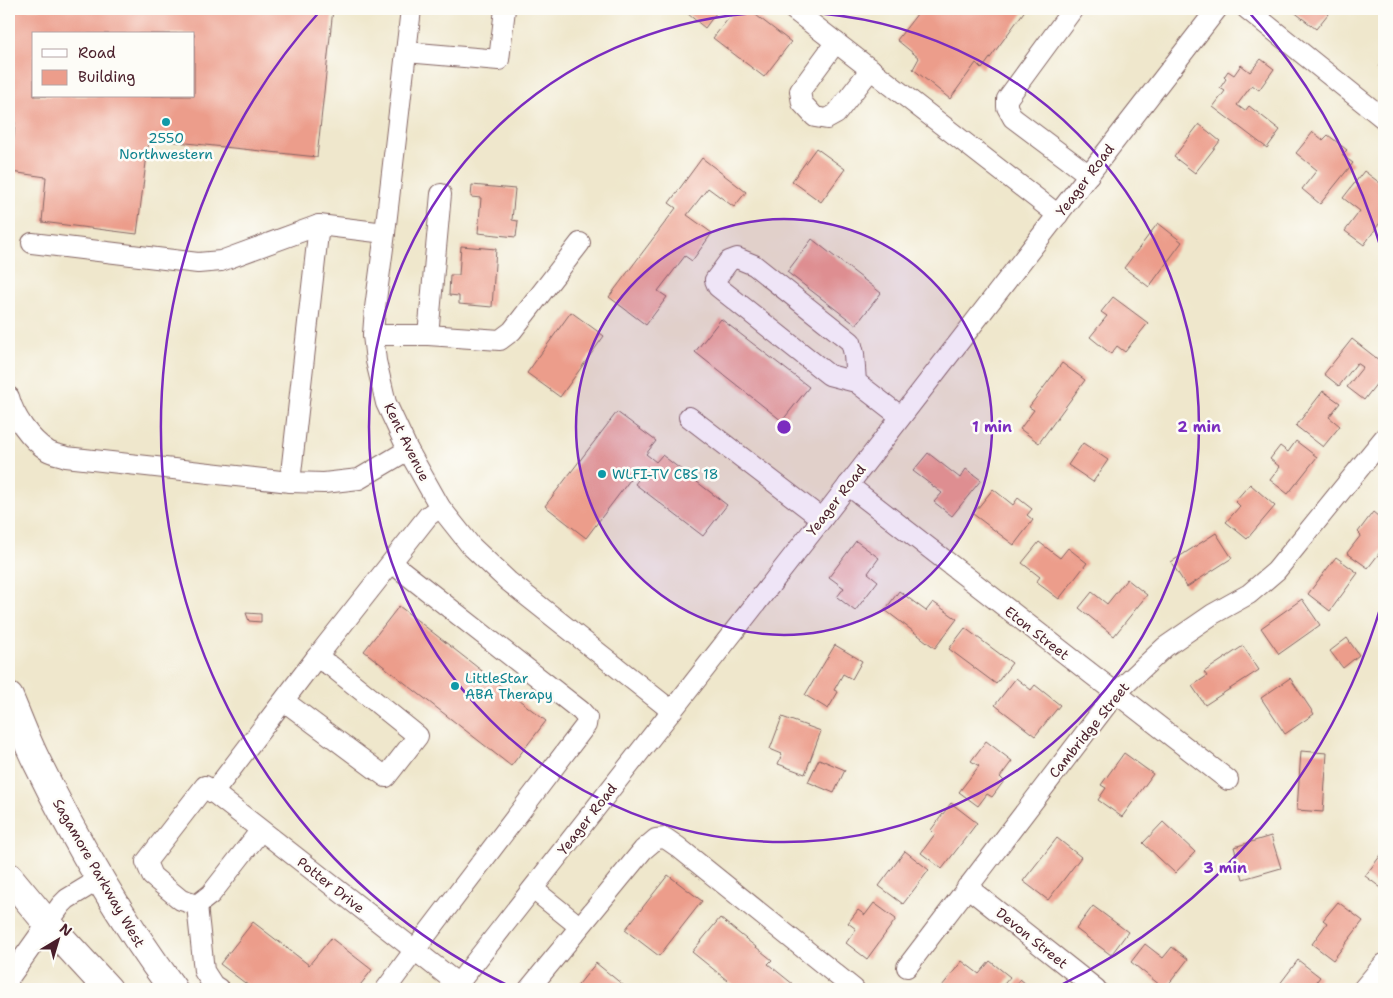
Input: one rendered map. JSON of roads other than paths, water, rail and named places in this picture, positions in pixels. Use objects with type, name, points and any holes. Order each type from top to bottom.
[{"type":"highway","name":"Sagamore Parkway West","points":[[9,697],[35,759],[77,840],[147,954],[174,989]]},
{"type":"highway","points":[[9,877],[48,924],[108,989]]},
{"type":"street","name":"Kent Avenue","points":[[411,9],[373,335],[376,361],[386,403],[408,450],[440,507],[471,546],[508,581],[672,711]]},
{"type":"street","points":[[406,52],[499,60],[505,9]]},
{"type":"street","points":[[793,9],[1058,215]]},
{"type":"street","points":[[1073,9],[1006,99],[1007,107],[1013,118],[1089,175]]},
{"type":"street","name":"Yeager Road","points":[[456,987],[1217,9]]},
{"type":"street","points":[[1247,9],[1384,119]]},
{"type":"street","points":[[836,42],[800,91],[802,102],[815,117],[827,119],[836,114],[871,69]]},
{"type":"street","points":[[428,335],[441,194]]},
{"type":"street","points":[[32,243],[198,263],[221,261],[319,225],[385,233]]},
{"type":"street","points":[[290,482],[319,225]]},
{"type":"street","points":[[373,335],[428,335],[500,340],[512,331],[580,243]]},
{"type":"street","points":[[856,382],[851,342],[754,265],[737,258],[730,261],[715,280],[718,287],[829,375],[856,382],[900,416]]},
{"type":"street","points":[[9,397],[20,421],[32,437],[49,452],[66,457],[290,482],[324,484],[359,478],[408,450]]},
{"type":"street","points":[[689,417],[822,519]]},
{"type":"street","name":"Cambridge Street","points":[[907,967],[1115,694],[1164,647],[1213,614],[1249,594],[1276,572],[1384,438]]},
{"type":"street","name":"Eton Street","points":[[848,485],[1228,780]]},
{"type":"street","points":[[197,905],[181,900],[152,876],[146,862],[284,701],[428,516],[440,507]]},
{"type":"street","points":[[386,989],[586,725],[587,718],[574,705],[392,563]]},
{"type":"street","points":[[284,701],[386,777],[418,736],[331,666],[316,658]]},
{"type":"street","name":"Potter Drive","points":[[209,790],[414,950],[456,987]]},
{"type":"street","points":[[197,905],[211,894],[260,830]]},
{"type":"street","points":[[529,989],[579,926],[656,838],[665,838],[686,853],[854,989]]},
{"type":"street","points":[[9,978],[67,899],[100,879]]},
{"type":"street","name":"Devon Street","points":[[967,887],[1096,989]]},
{"type":"street","points":[[532,889],[579,926]]},
{"type":"street","points":[[197,905],[204,970],[213,985],[219,989]]},
{"type":"street","points":[[1363,989],[1384,964]]},
{"type":"street","points":[[9,985],[12,989]]},
{"type":"place","name":"2550 Northwestern","points":[[166,122]]},
{"type":"place","name":"WLFI-TV CBS 18","points":[[602,474]]},
{"type":"place","name":"LittleStar ABA Therapy","points":[[455,686]]}]
